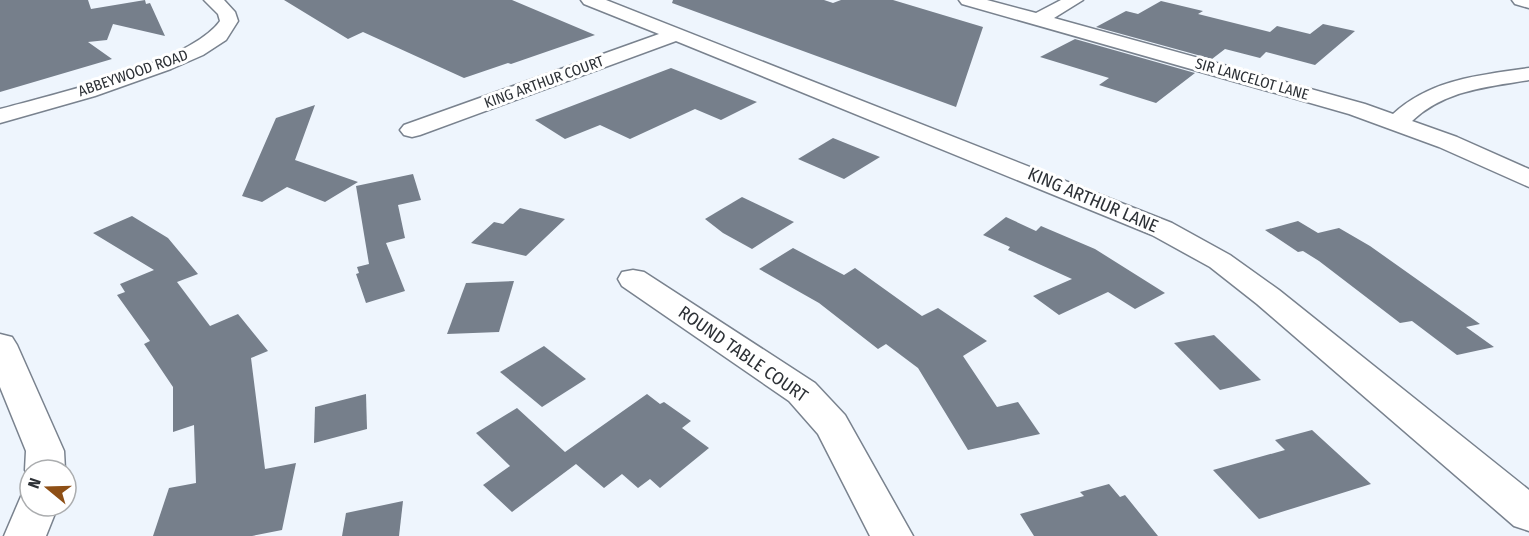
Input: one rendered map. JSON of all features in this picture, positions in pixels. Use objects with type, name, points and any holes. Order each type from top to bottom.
[{"type":"street","name":"ABBEYWOOD ROAD","points":[[0,116],[131,77],[198,50],[222,34],[229,22],[228,15],[213,0]]},
{"type":"street","name":"KING ARTHUR LANE","points":[[590,0],[873,111],[1162,229],[1220,261],[1268,297],[1529,514]]},
{"type":"street","name":"SIR LANCELOT LANE","points":[[968,0],[1347,106],[1448,142],[1529,179]]},
{"type":"street","points":[[1039,19],[1074,0]]},
{"type":"street","points":[[1521,0],[1529,3]]},
{"type":"street","name":"KING ARTHUR COURT","points":[[412,130],[677,34]]},
{"type":"street","points":[[1397,123],[1415,106],[1434,95],[1476,83],[1529,74]]},
{"type":"street","name":"ROUND TABLE COURT","points":[[633,279],[802,392],[832,425],[892,536]]},
{"type":"street","points":[[0,345],[45,451],[45,458]]},
{"type":"street","points":[[25,536],[32,518]]},
{"type":"building","points":[[0,0],[88,0],[91,9],[145,0],[146,4],[150,3],[165,36],[113,24],[107,40],[88,42],[112,59],[0,92]]},
{"type":"building","points":[[284,0],[512,0],[595,35],[464,78],[363,32],[348,39]]},
{"type":"building","points":[[673,0],[824,0],[833,3],[841,0],[893,0],[983,27],[956,107],[672,3]]},
{"type":"building","points":[[1161,1],[1203,11],[1198,14],[1270,32],[1277,26],[1310,34],[1323,24],[1355,31],[1315,65],[1266,52],[1260,58],[1225,49],[1212,59],[1096,27],[1126,11],[1138,14]]},
{"type":"building","points":[[1075,39],[1195,73],[1156,103],[1099,85],[1109,78],[1040,57]]},
{"type":"building","points":[[671,68],[757,102],[721,120],[695,109],[630,139],[600,125],[565,139],[535,120]]},
{"type":"building","points":[[315,105],[295,160],[358,182],[325,202],[287,187],[262,202],[242,196],[276,118]]},
{"type":"building","points":[[833,138],[880,157],[844,179],[798,159]]},
{"type":"building","points":[[413,174],[421,200],[398,205],[405,238],[386,243],[405,291],[366,303],[356,274],[359,273],[357,267],[369,264],[356,186]]},
{"type":"building","points":[[742,197],[794,222],[752,249],[723,233],[705,219]]},
{"type":"building","points":[[520,208],[565,219],[526,256],[471,243],[494,222],[503,224]]},
{"type":"building","points":[[132,216],[168,238],[198,274],[177,282],[210,326],[238,314],[268,351],[251,358],[265,469],[296,463],[282,530],[252,536],[153,536],[169,488],[196,483],[194,425],[173,432],[173,387],[144,344],[150,341],[117,295],[125,292],[120,284],[154,270],[93,233]]},
{"type":"building","points":[[1006,217],[1036,231],[1041,226],[1095,249],[1165,293],[1135,309],[1108,292],[1059,315],[1033,296],[1072,279],[1008,250],[1010,247],[983,235]]},
{"type":"building","points":[[1298,221],[1318,233],[1339,228],[1370,246],[1480,324],[1466,327],[1494,347],[1457,355],[1412,321],[1400,323],[1319,261],[1303,251],[1298,252],[1265,230]]},
{"type":"building","points":[[793,248],[844,275],[855,268],[922,316],[938,308],[987,341],[963,356],[997,407],[1018,402],[1040,434],[968,450],[918,368],[886,344],[878,349],[819,303],[759,269]]},
{"type":"building","points":[[514,281],[499,332],[447,334],[466,283]]},
{"type":"building","points":[[1214,335],[1261,380],[1220,390],[1174,343]]},
{"type":"building","points":[[544,346],[586,379],[542,407],[500,372]]},
{"type":"building","points":[[366,394],[367,429],[314,443],[315,407]]},
{"type":"building","points":[[647,394],[660,404],[664,402],[691,421],[682,428],[709,448],[660,488],[650,479],[638,488],[622,474],[604,488],[576,464],[512,512],[483,485],[510,466],[476,433],[517,408],[565,452]]},
{"type":"building","points":[[1312,430],[1371,484],[1259,519],[1213,470],[1285,450],[1275,440]]},
{"type":"building","points":[[1109,484],[1120,497],[1125,495],[1158,536],[1034,536],[1020,514],[1084,496],[1080,492]]},
{"type":"building","points":[[403,501],[399,536],[342,536],[346,513]]}]
